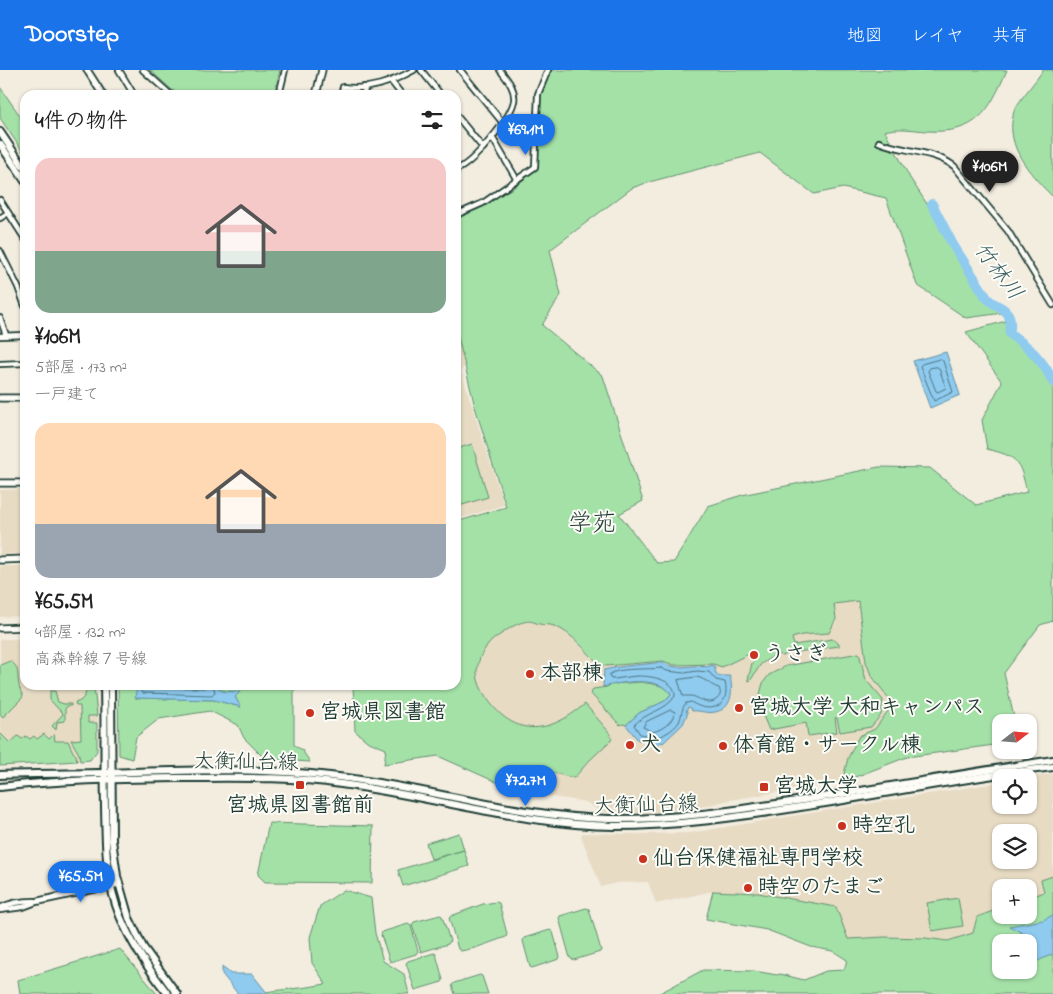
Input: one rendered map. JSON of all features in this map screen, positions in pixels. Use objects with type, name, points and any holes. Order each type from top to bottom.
[{"type":"main road","points":[[0,132],[20,162]]},
{"type":"main road","points":[[0,144],[20,174]]},
{"type":"main road","points":[[104,690],[108,772]]},
{"type":"main road","points":[[111,690],[108,780],[115,885],[119,915],[132,943],[168,994]]},
{"type":"main road","name":"大衡仙台線","points":[[0,787],[108,780],[251,777],[374,785],[527,811],[590,818],[634,819],[737,810],[1053,760]]},
{"type":"main road","name":"大衡仙台線","points":[[0,775],[264,771],[329,776],[556,822],[612,826],[668,825],[756,814],[1053,767]]},
{"type":"main road","points":[[115,885],[143,947],[177,994]]},
{"type":"street","points":[[87,70],[100,90]]},
{"type":"street","points":[[119,70],[131,90]]},
{"type":"street","points":[[144,70],[166,90]]},
{"type":"street","points":[[280,90],[285,70]]},
{"type":"street","points":[[317,90],[322,70]]},
{"type":"street","points":[[343,90],[344,87],[372,87],[391,81],[414,70]]},
{"type":"street","points":[[421,70],[437,90]]},
{"type":"street","points":[[460,70],[503,123]]},
{"type":"street","points":[[461,166],[483,148],[508,116],[514,100],[511,85],[500,70]]},
{"type":"street","points":[[461,213],[483,203],[535,167],[538,94],[547,72],[542,70]]},
{"type":"street","points":[[391,81],[398,90]]},
{"type":"street","points":[[461,121],[483,148]]},
{"type":"street","points":[[492,137],[516,180]]},
{"type":"street","points":[[879,142],[931,155],[954,166],[1018,244],[1053,305]]},
{"type":"street","points":[[0,200],[20,231]]},
{"type":"street","points":[[0,218],[8,213]]},
{"type":"street","points":[[0,250],[20,292]]},
{"type":"street","points":[[0,318],[6,335]]},
{"type":"street","points":[[0,336],[20,335]]},
{"type":"street","points":[[0,364],[20,363]]},
{"type":"street","points":[[0,398],[20,398]]},
{"type":"street","points":[[0,483],[20,482]]},
{"type":"street","points":[[0,560],[20,560]]},
{"type":"street","points":[[0,628],[20,628]]},
{"type":"street","points":[[0,909],[8,904],[22,901],[39,901],[115,885]]},
{"type":"shaded area","points":[[461,334],[468,358],[461,371]]},
{"type":"shaded area","points":[[461,371],[504,505],[461,518]]},
{"type":"shaded area","points":[[20,489],[20,554],[0,555],[0,490]]},
{"type":"shaded area","points":[[0,566],[20,566],[20,616],[0,617]]},
{"type":"shaded area","name":"宮城大学 大和キャンパス","points":[[858,601],[866,662],[871,676],[893,704],[875,729],[848,758],[842,782],[730,800],[692,809],[644,813],[601,812],[586,802],[532,794],[537,769],[574,778],[590,761],[609,732],[585,704],[567,719],[546,727],[530,728],[514,724],[498,712],[486,699],[478,682],[478,665],[484,649],[492,640],[514,625],[531,621],[538,624],[552,625],[562,630],[574,639],[600,665],[664,661],[674,665],[713,664],[722,667],[755,651],[757,657],[751,676],[761,664],[778,653],[782,656],[832,639],[794,645],[792,638],[802,635],[824,634],[836,623],[836,611],[833,604]]},
{"type":"shaded area","points":[[0,639],[20,639],[20,690],[95,690],[98,709],[97,751],[90,760],[0,766]]},
{"type":"shaded area","points":[[1053,774],[1053,876],[1041,880],[1044,892],[1037,895],[1037,879],[992,879],[992,911],[977,917],[973,933],[948,941],[925,938],[885,937],[848,939],[758,893],[713,891],[656,904],[648,882],[616,883],[601,887],[581,836],[582,833],[689,833],[992,783],[992,814],[1037,814],[1037,776]]},
{"type":"green space","points":[[150,70],[280,70],[275,90],[172,90]]},
{"type":"green space","points":[[551,70],[1007,70],[987,109],[970,124],[958,129],[944,131],[900,129],[885,131],[910,178],[961,256],[1003,313],[966,318],[917,285],[886,198],[843,188],[814,194],[760,153],[632,188],[550,250],[561,295],[542,325],[603,376],[643,501],[619,514],[657,563],[674,562],[708,506],[742,495],[879,467],[930,468],[976,505],[1027,492],[1022,473],[1016,462],[1006,455],[987,449],[982,420],[1002,382],[966,332],[1006,321],[1053,379],[1053,621],[1040,625],[1004,673],[1013,714],[992,714],[992,745],[907,757],[842,782],[848,758],[859,736],[875,729],[893,704],[871,675],[866,662],[858,601],[834,604],[836,619],[829,633],[802,635],[792,638],[794,645],[832,639],[839,643],[839,646],[790,653],[782,656],[778,653],[761,664],[750,681],[748,680],[752,663],[757,657],[755,651],[722,667],[713,664],[674,665],[663,661],[606,666],[600,665],[573,638],[554,626],[528,621],[510,628],[498,636],[483,651],[478,666],[477,676],[480,685],[492,705],[503,716],[514,723],[526,727],[538,727],[550,725],[561,720],[585,704],[609,732],[612,739],[574,778],[537,769],[532,794],[503,785],[438,756],[384,764],[386,749],[367,741],[355,731],[353,690],[461,690],[461,520],[506,507],[475,407],[461,350],[461,216],[513,188],[538,168],[541,94]]},
{"type":"green space","points":[[1043,70],[1053,70],[1053,197],[1030,172],[1018,154],[1012,133],[1014,111]]},
{"type":"green space","points":[[0,87],[20,116],[20,148],[0,118]]},
{"type":"green space","points":[[472,444],[488,497],[461,505],[461,447]]},
{"type":"green space","points":[[859,653],[866,680],[883,700],[881,715],[871,727],[840,732],[837,718],[835,718],[837,732],[808,736],[806,723],[769,730],[761,711],[759,698],[763,683],[769,675],[786,666]]},
{"type":"green space","points":[[10,661],[17,668],[19,686],[23,697],[3,717],[0,714],[0,665]]},
{"type":"green space","points":[[641,682],[662,686],[671,694],[665,701],[639,713],[626,725],[620,725],[591,694],[593,689],[607,687],[611,684]]},
{"type":"green space","points":[[94,690],[97,716],[88,716],[88,723],[97,723],[97,751],[90,760],[80,761],[79,754],[71,740],[81,739],[80,706],[76,706],[75,703],[81,700],[86,691]]},
{"type":"green space","points":[[118,690],[137,690],[136,698],[215,700],[240,707],[235,696],[239,693],[221,690],[294,690],[294,745],[302,750],[310,762],[265,759],[244,738],[238,725],[210,711],[159,719],[136,737],[132,759],[119,755]]},
{"type":"green space","points":[[50,691],[55,691],[58,702],[71,704],[71,706],[67,706],[65,709],[65,721],[57,722],[56,730],[52,726],[63,714],[50,700]]},
{"type":"green space","points":[[0,733],[10,743],[18,736],[22,739],[26,736],[30,739],[34,736],[37,739],[44,734],[49,739],[54,734],[55,741],[68,741],[76,755],[77,761],[0,766]]},
{"type":"green space","points":[[269,823],[373,826],[372,883],[265,882],[258,875]]},
{"type":"green space","points":[[459,833],[464,850],[431,859],[426,843]]},
{"type":"green space","points":[[464,850],[469,866],[403,886],[398,870]]},
{"type":"green space","points":[[1053,876],[1053,994],[658,994],[703,970],[754,971],[780,974],[804,980],[826,971],[844,970],[847,960],[833,951],[811,947],[767,930],[706,919],[713,891],[758,893],[836,907],[848,939],[885,937],[925,938],[948,941],[973,933],[977,917],[992,911],[992,924],[1037,924],[1037,895],[1044,892],[1041,880]]},
{"type":"green space","points":[[344,890],[371,898],[375,933],[383,961],[404,974],[409,994],[254,994],[326,984],[312,963],[310,937],[320,906]]},
{"type":"green space","points":[[958,898],[963,926],[932,931],[927,903]]},
{"type":"green space","points":[[499,903],[507,934],[506,937],[475,948],[461,951],[458,949],[449,918],[483,904]]},
{"type":"green space","points":[[586,908],[589,909],[601,950],[600,952],[574,960],[570,958],[559,918],[560,916]]},
{"type":"green space","points":[[442,916],[450,941],[448,944],[421,952],[412,925],[414,922]]},
{"type":"green space","points":[[408,924],[411,926],[418,951],[416,954],[390,962],[381,935],[382,932]]},
{"type":"green space","points":[[550,930],[553,932],[559,959],[530,967],[523,941],[524,938]]},
{"type":"green space","points":[[120,949],[157,994],[20,994],[18,980]]},
{"type":"green space","points":[[434,953],[436,954],[442,982],[415,990],[406,963]]},
{"type":"green space","points":[[480,975],[488,994],[455,994],[452,985],[454,983]]},
{"type":"water","points":[[946,352],[960,395],[930,408],[913,361]]},
{"type":"water","points":[[663,662],[675,667],[706,667],[712,665],[715,667],[718,676],[730,676],[731,693],[728,703],[721,710],[712,712],[692,711],[688,707],[683,724],[663,743],[661,742],[653,747],[644,740],[638,740],[626,725],[639,713],[665,701],[671,694],[670,692],[663,687],[647,682],[619,683],[603,687],[604,670]]},
{"type":"water","points":[[136,690],[221,690],[240,692],[235,697],[241,707],[214,700],[135,698]]},
{"type":"water","points":[[1053,915],[1053,954],[1037,961],[1037,934],[1024,934],[1009,926],[1037,924],[1037,921]]},
{"type":"water","points":[[222,967],[231,974],[252,974],[268,994],[238,994],[222,974]]},
{"type":"waterway","name":"竹林川","points":[[932,204],[953,245],[987,298],[1009,316],[1010,334],[1035,355],[1045,367],[1053,382]]},
{"type":"place","name":"うさぎ","points":[[754,655]]},
{"type":"place","name":"本部棟","points":[[530,674]]},
{"type":"place","name":"宮城大学 大和キャンパス","points":[[739,708]]},
{"type":"place","name":"宮城県図書館","points":[[310,713]]},
{"type":"place","name":"犬","points":[[630,745]]},
{"type":"place","name":"体育館・サークル棟","points":[[723,746]]},
{"type":"place","name":"宮城県図書館前","points":[[300,785]]},
{"type":"place","name":"宮城大学","points":[[764,787]]},
{"type":"place","name":"時空孔","points":[[842,826]]},
{"type":"place","name":"仙台保健福祉専門学校","points":[[643,859]]},
{"type":"place","name":"時空のたまご","points":[[748,888]]},
{"type":"district","name":"学苑","points":[[592,524]]}]
